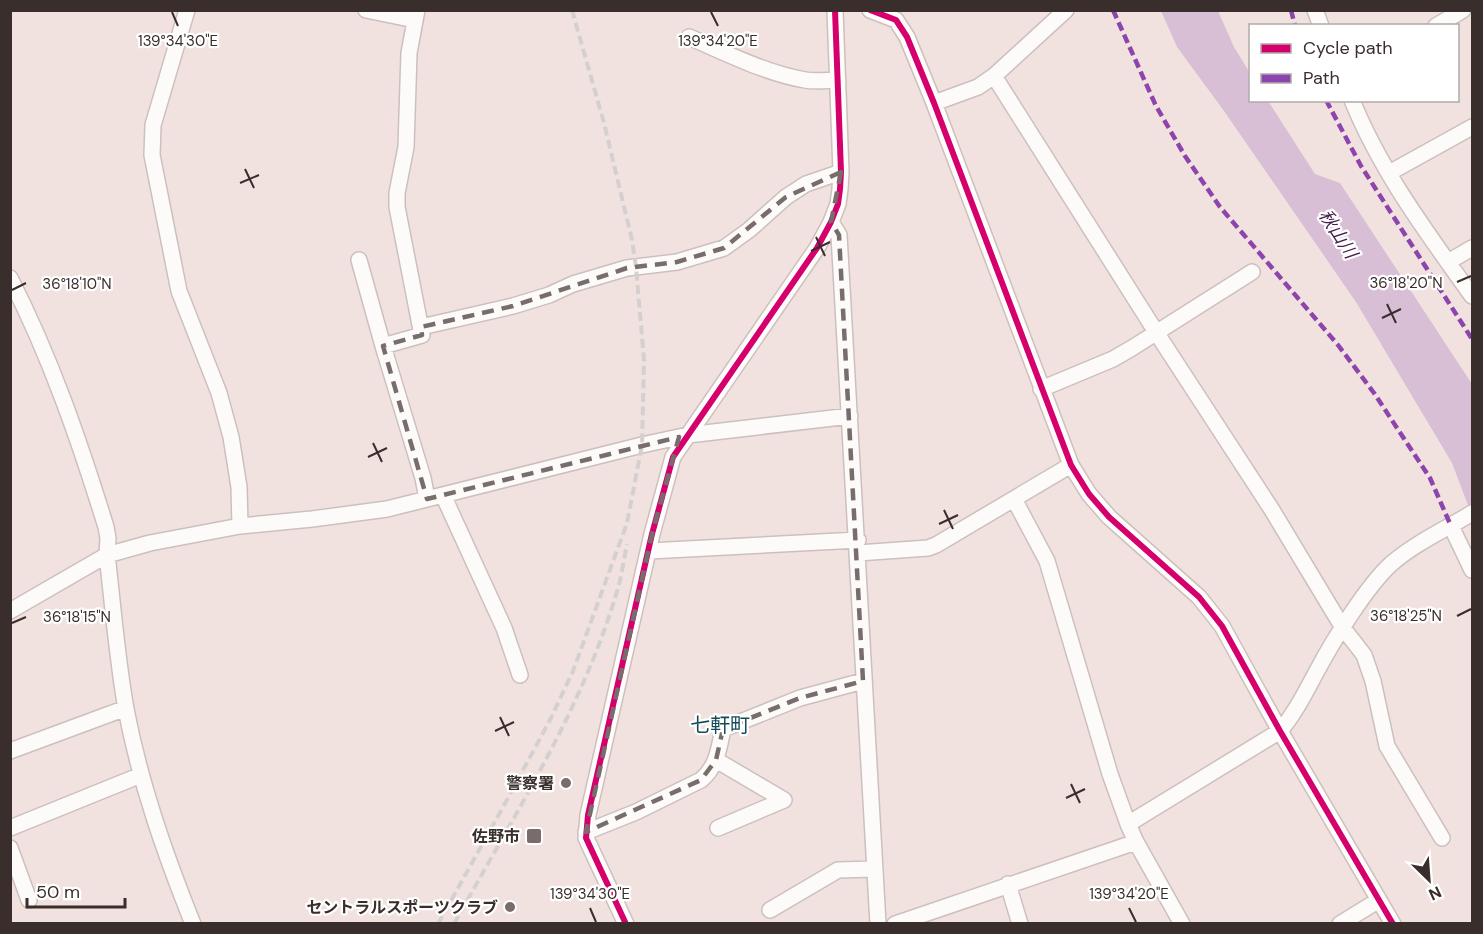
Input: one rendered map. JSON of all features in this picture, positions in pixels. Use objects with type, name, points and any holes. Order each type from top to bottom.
[{"type":"street","points":[[187,10],[153,125],[152,155],[179,291],[219,393],[231,436],[239,488],[240,526]]},
{"type":"street","points":[[366,10],[416,15],[409,53],[406,147],[397,193],[397,207],[422,335],[383,346]]},
{"type":"street","points":[[626,924],[586,838],[588,815],[649,550],[673,457],[817,248],[838,204],[841,172],[835,10]]},
{"type":"street","points":[[870,10],[896,20],[907,37],[1071,465],[1089,494],[1109,517],[1199,597],[1222,626],[1280,731],[1393,924]]},
{"type":"street","points":[[934,103],[978,87],[994,76],[1066,10]]},
{"type":"street","points":[[1315,10],[1321,24]]},
{"type":"street","points":[[1439,24],[1463,10]]},
{"type":"street","points":[[689,38],[766,70],[807,80],[838,80]]},
{"type":"street","points":[[994,76],[1272,510],[1343,628],[1364,655],[1373,681],[1387,746],[1442,838]]},
{"type":"street","points":[[1353,102],[1366,134],[1389,173],[1473,296]]},
{"type":"street","points":[[1389,173],[1473,127]]},
{"type":"street","points":[[421,327],[513,306],[549,295],[573,284],[627,268],[677,262],[724,248],[749,230],[786,197],[806,184],[841,172]]},
{"type":"street","points":[[831,222],[839,235],[878,924]]},
{"type":"street","points":[[1448,262],[1473,248]]},
{"type":"street","points":[[359,260],[423,478],[504,628],[520,675]]},
{"type":"street","points":[[1041,389],[1113,359],[1252,272]]},
{"type":"street","points":[[10,278],[27,311],[80,447],[106,528],[107,555],[126,708],[141,775],[166,855],[193,924]]},
{"type":"street","points":[[10,611],[107,555],[150,543],[240,526],[387,509],[688,435],[850,416]]},
{"type":"street","points":[[649,550],[928,548],[1071,465]]},
{"type":"street","points":[[1014,499],[1047,561],[1110,774],[1128,824],[1182,924]]},
{"type":"street","points":[[1128,824],[1280,731],[1298,708],[1319,666],[1343,628],[1391,564],[1473,513]]},
{"type":"street","points":[[1454,524],[1473,570]]},
{"type":"street","points":[[586,832],[636,812],[701,780],[709,773],[716,760],[723,729],[800,698],[863,681]]},
{"type":"street","points":[[10,751],[126,708]]},
{"type":"street","points":[[716,760],[784,800],[718,828]]},
{"type":"street","points":[[10,828],[141,775]]},
{"type":"street","points":[[896,924],[1136,842]]},
{"type":"street","points":[[10,848],[29,900]]},
{"type":"street","points":[[770,910],[838,870],[875,869]]},
{"type":"street","points":[[1008,884],[1020,924]]},
{"type":"street","points":[[1340,924],[1379,900]]},
{"type":"highlighted area","points":[[841,172],[831,222],[839,235],[863,681],[800,698],[723,729],[716,760],[701,780],[586,832],[652,534],[679,437],[427,499],[383,346],[422,335],[421,327],[513,306],[627,268],[677,262],[724,248],[786,197]]},
{"type":"water","name":"秋山川","points":[[1161,11],[1218,11],[1234,47],[1249,71],[1249,102],[1269,102],[1315,174],[1340,183],[1472,384],[1472,516],[1452,463],[1356,302],[1177,47]]},
{"type":"railway","points":[[438,924],[550,720],[573,671],[627,523],[642,445],[644,360],[632,240],[604,123],[572,10]]},
{"type":"railway","points":[[454,924],[567,719],[603,633],[618,588],[627,544]]},
{"type":"marked path","points":[[1113,10],[1156,106],[1185,156],[1220,207],[1338,345],[1374,393],[1430,478],[1451,526]]},
{"type":"marked path","points":[[1291,10],[1294,24]]},
{"type":"marked path","points":[[1327,102],[1361,166],[1472,339]]},
{"type":"cycle path","points":[[626,924],[586,838],[588,815],[652,534],[673,457],[817,248],[838,204],[841,172],[835,10]]},
{"type":"cycle path","points":[[870,10],[896,20],[907,37],[1071,465],[1089,494],[1109,517],[1199,597],[1222,626],[1280,731],[1393,924]]},
{"type":"place","name":"警察署","points":[[566,783]]},
{"type":"place","name":"佐野市","points":[[534,836]]},
{"type":"place","name":"セントラルスポーツクラブ","points":[[510,907]]},
{"type":"district","name":"七軒町","points":[[720,725]]}]
